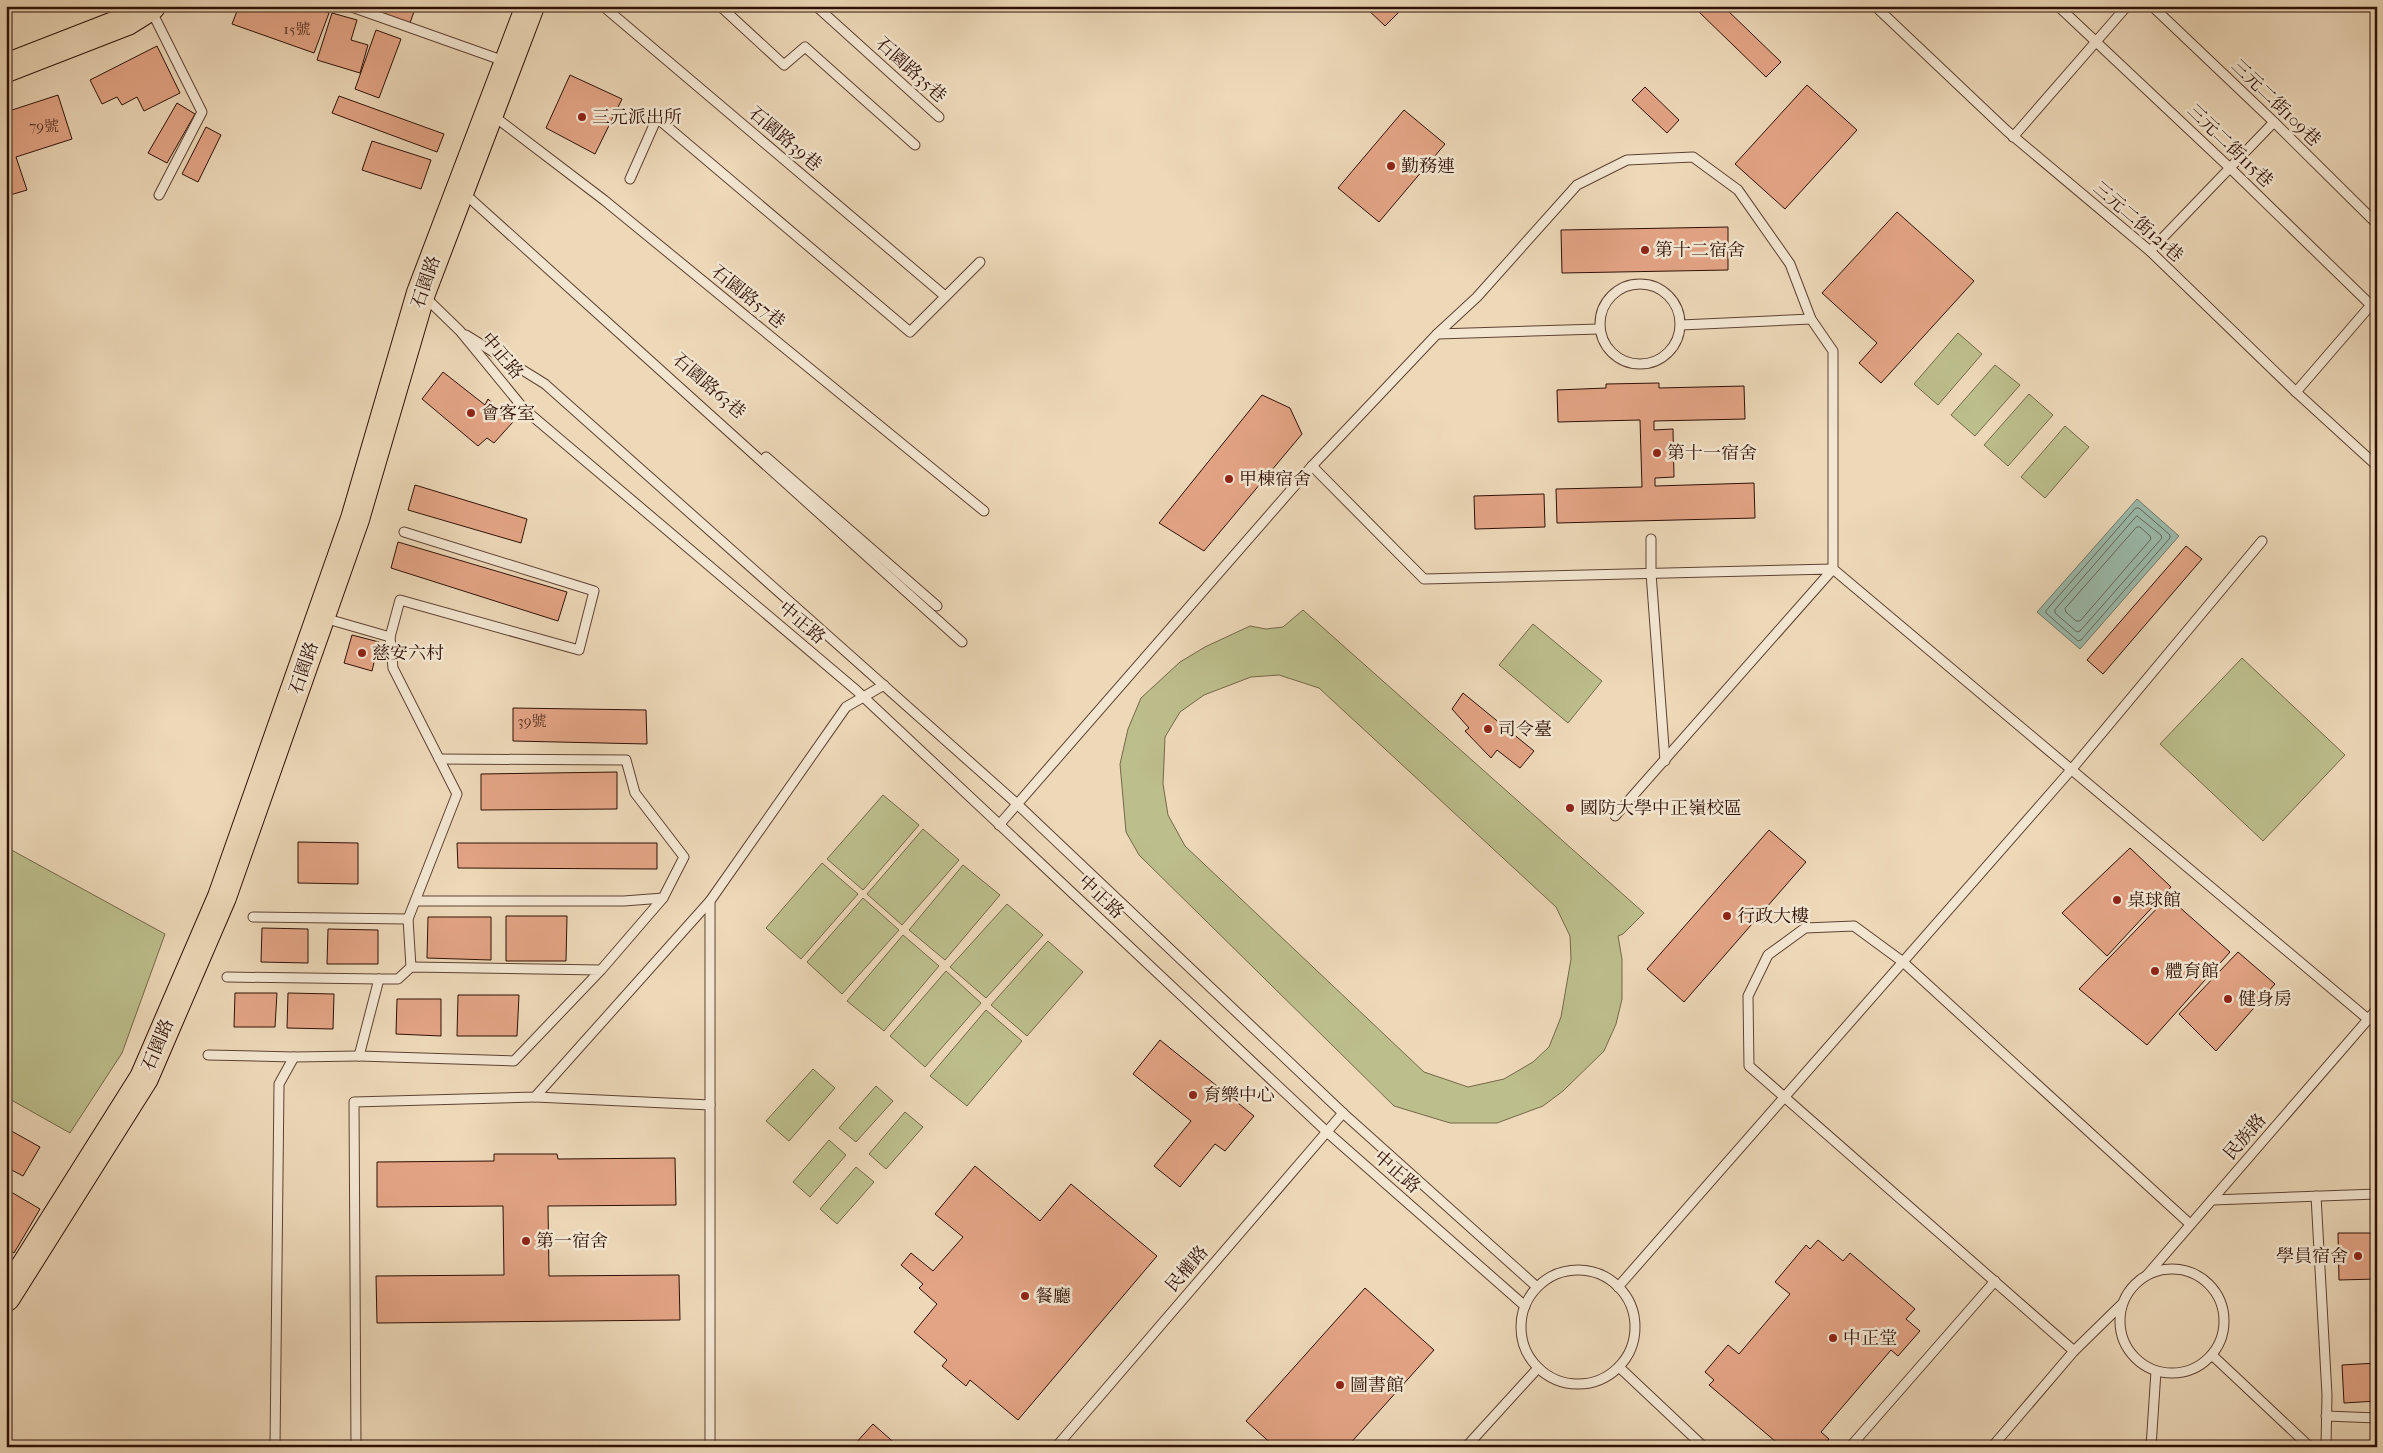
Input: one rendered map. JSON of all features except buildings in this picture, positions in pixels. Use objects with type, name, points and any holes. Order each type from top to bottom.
[{"type":"main road","name":"石園路","points":[[6,1297],[144,1078],[222,897],[322,617],[357,509],[421,293],[530,6]]},
{"type":"main road","points":[[6,68],[127,21],[150,7]]},
{"type":"lane","points":[[349,6],[508,62]]},
{"type":"lane","name":"石園路39巷","points":[[604,6],[946,296]]},
{"type":"lane","points":[[720,6],[784,65],[805,47],[914,145]]},
{"type":"lane","name":"石園路35巷","points":[[816,6],[939,118]]},
{"type":"lane","name":"三元二街115巷","points":[[2058,6],[2375,305]]},
{"type":"lane","points":[[2013,137],[2097,43],[2126,6]]},
{"type":"lane","name":"三元二街109巷","points":[[2152,6],[2274,122],[2377,224]]},
{"type":"lane","points":[[150,7],[202,112],[160,195]]},
{"type":"lane","name":"三元二街121巷","points":[[1877,7],[2013,137],[2150,251],[2296,392],[2377,466]]},
{"type":"lane","name":"石園路57巷","points":[[489,112],[604,200],[984,510]]},
{"type":"lane","points":[[630,179],[657,118],[910,332],[980,262]]},
{"type":"lane","points":[[2150,251],[2274,122]]},
{"type":"lane","points":[[999,825],[1016,803],[1312,466],[1437,334],[1477,297],[1576,185],[1627,160],[1693,157],[1738,190],[1790,264],[1811,319],[1833,351],[1834,569],[1615,816]]},
{"type":"lane","points":[[460,189],[962,642]]},
{"type":"lane","name":"石園路63巷","points":[[460,189],[937,606]]},
{"type":"lane","points":[[1636,283],[1659,287],[1676,303],[1681,325],[1674,347],[1656,362],[1633,364],[1612,354],[1599,328],[1601,311],[1614,292],[1636,283]]},
{"type":"lane","points":[[421,293],[460,331]]},
{"type":"lane","points":[[2296,392],[2375,305]]},
{"type":"lane","points":[[1681,325],[1811,319]]},
{"type":"lane","points":[[1437,334],[1599,328]]},
{"type":"lane","name":"中正路","points":[[460,331],[545,384],[1016,803],[1343,1113],[1537,1287]]},
{"type":"lane","name":"中正路","points":[[460,331],[524,409],[856,690],[1327,1132],[1525,1306]]},
{"type":"lane","points":[[1312,466],[1424,579],[1834,569],[2369,1020]]},
{"type":"lane","points":[[404,532],[594,591],[579,650],[400,600],[390,637],[393,668],[457,794],[408,919],[411,967]]},
{"type":"lane","points":[[1651,539],[1651,573],[1665,761]]},
{"type":"lane","points":[[1618,1287],[2072,770],[2262,541]]},
{"type":"lane","points":[[322,617],[390,637]]},
{"type":"lane","points":[[535,1097],[710,901],[846,707],[884,685]]},
{"type":"lane","points":[[208,1054],[514,1061],[601,970],[663,898],[684,857],[634,793],[626,760],[439,759]]},
{"type":"lane","points":[[416,900],[624,901],[663,898]]},
{"type":"lane","points":[[710,901],[710,1447]]},
{"type":"lane","points":[[253,918],[408,919]]},
{"type":"lane","points":[[2074,1351],[1786,1096],[1749,1066],[1748,996],[1768,954],[1805,928],[1854,926],[1903,962],[2190,1224]]},
{"type":"lane","points":[[227,977],[398,979],[411,967],[601,970]]},
{"type":"lane","points":[[359,1056],[380,979]]},
{"type":"lane","name":"民族路","points":[[2147,1275],[2377,1009]]},
{"type":"lane","points":[[275,1447],[279,1084],[294,1057]]},
{"type":"lane","points":[[356,1447],[354,1102],[535,1097],[710,1105]]},
{"type":"lane","name":"民權路","points":[[1056,1447],[1343,1113]]},
{"type":"lane","points":[[2212,1200],[2377,1194]]},
{"type":"lane","points":[[2316,1196],[2326,1447]]},
{"type":"lane","points":[[2164,1270],[2182,1270],[2199,1276],[2212,1288],[2221,1304],[2224,1321],[2221,1339],[2212,1354],[2201,1365],[2187,1372],[2172,1374],[2156,1372],[2141,1364],[2129,1352],[2122,1337],[2119,1320],[2122,1304],[2128,1292],[2147,1275],[2164,1270]]},
{"type":"lane","points":[[1569,1271],[1587,1271],[1604,1276],[1618,1287],[1629,1301],[1634,1318],[1635,1336],[1629,1353],[1619,1367],[1604,1378],[1588,1383],[1570,1384],[1552,1378],[1538,1368],[1528,1354],[1522,1339],[1521,1322],[1525,1306],[1537,1287],[1552,1277],[1569,1271]]},
{"type":"lane","points":[[1850,1447],[1995,1281]]},
{"type":"lane","points":[[1992,1447],[2074,1351],[2122,1304]]},
{"type":"lane","points":[[2212,1354],[2310,1447]]},
{"type":"lane","points":[[1619,1367],[1704,1447]]},
{"type":"lane","points":[[1466,1447],[1538,1368]]},
{"type":"lane","points":[[2151,1447],[2156,1372]]},
{"type":"lane","points":[[2326,1416],[2377,1418]]},
{"type":"green space","points":[[1958,333],[1982,354],[1938,405],[1914,384]]},
{"type":"green space","points":[[1995,365],[2020,385],[1975,436],[1951,415]]},
{"type":"green space","points":[[2029,394],[2053,415],[2008,466],[1984,445]]},
{"type":"green space","points":[[2065,426],[2089,447],[2045,498],[2021,477]]},
{"type":"green space","points":[[1303,610],[1644,913],[1623,934],[1618,936],[1622,959],[1622,999],[1616,1024],[1604,1051],[1563,1091],[1543,1106],[1497,1123],[1450,1123],[1394,1106],[1139,855],[1126,832],[1120,764],[1128,729],[1141,698],[1180,662],[1205,647],[1250,626],[1266,629],[1283,627]],"holes":[[[1279,675],[1319,688],[1556,907],[1570,936],[1571,959],[1561,1017],[1549,1047],[1533,1062],[1504,1079],[1468,1087],[1424,1072],[1185,846],[1168,815],[1163,784],[1165,737],[1180,712],[1204,695],[1251,677]]]},
{"type":"green space","points":[[1533,624],[1602,681],[1568,723],[1499,665]]},
{"type":"green space","points":[[2242,658],[2345,755],[2263,841],[2160,744]]},
{"type":"green space","points":[[883,795],[919,825],[863,890],[827,859]]},
{"type":"green space","points":[[923,829],[959,860],[902,925],[867,894]]},
{"type":"green space","points":[[6,847],[165,934],[122,1053],[70,1133],[6,1097]]},
{"type":"green space","points":[[822,863],[858,894],[801,959],[766,928]]},
{"type":"green space","points":[[963,865],[1000,895],[945,960],[909,930]]},
{"type":"green space","points":[[863,898],[899,930],[842,994],[807,962]]},
{"type":"green space","points":[[1007,904],[1043,935],[986,998],[950,967]]},
{"type":"green space","points":[[903,935],[939,966],[884,1031],[847,1001]]},
{"type":"green space","points":[[1048,941],[1083,972],[1027,1036],[991,1005]]},
{"type":"green space","points":[[946,971],[981,1003],[925,1067],[890,1036]]},
{"type":"green space","points":[[986,1010],[1022,1041],[967,1106],[930,1076]]},
{"type":"green space","points":[[813,1069],[835,1088],[789,1141],[766,1121]]},
{"type":"green space","points":[[876,1086],[893,1101],[856,1142],[839,1128]]},
{"type":"green space","points":[[905,1112],[923,1127],[886,1169],[869,1154]]},
{"type":"green space","points":[[829,1140],[846,1155],[810,1197],[793,1182]]},
{"type":"green space","points":[[856,1167],[874,1182],[837,1224],[820,1209]]},
{"type":"water","points":[[2137,499],[2179,536],[2080,649],[2037,612]]},
{"type":"place","name":"三元派出所","points":[[582,117]]},
{"type":"place","name":"勤務連","points":[[1391,166]]},
{"type":"place","name":"第十二宿舍","points":[[1645,250]]},
{"type":"place","name":"會客室","points":[[471,413]]},
{"type":"place","name":"第十一宿舍","points":[[1657,453]]},
{"type":"place","name":"甲棟宿舍","points":[[1229,479]]},
{"type":"place","name":"慈安六村","points":[[362,653]]},
{"type":"place","name":"司令臺","points":[[1488,729]]},
{"type":"place","name":"國防大學中正嶺校區","points":[[1570,808]]},
{"type":"place","name":"桌球館","points":[[2117,900]]},
{"type":"place","name":"行政大樓","points":[[1727,916]]},
{"type":"place","name":"體育館","points":[[2155,971]]},
{"type":"place","name":"健身房","points":[[2228,999]]},
{"type":"place","name":"育樂中心","points":[[1193,1095]]},
{"type":"place","name":"第一宿舍","points":[[526,1241]]},
{"type":"place","name":"學員宿舍","points":[[2358,1256]]},
{"type":"place","name":"餐廳","points":[[1025,1296]]},
{"type":"place","name":"中正堂","points":[[1833,1338]]},
{"type":"place","name":"圖書館","points":[[1340,1385]]}]
